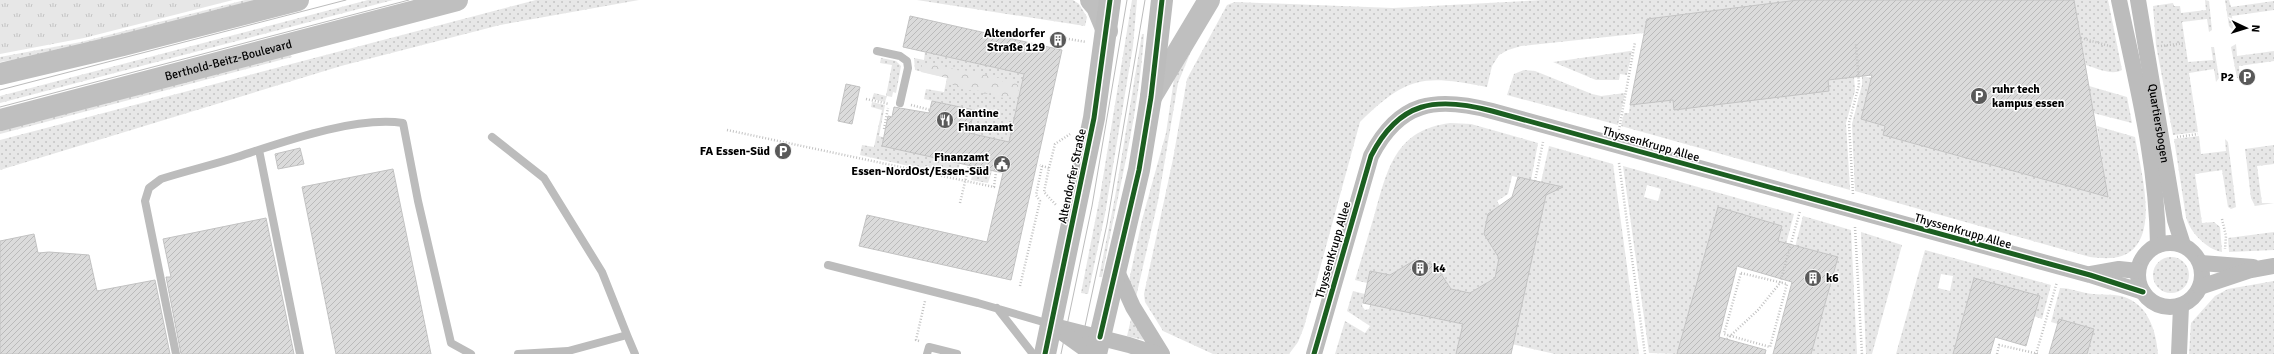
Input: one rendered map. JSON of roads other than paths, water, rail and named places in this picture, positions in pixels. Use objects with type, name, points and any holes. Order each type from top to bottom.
[{"type":"main road","points":[[0,74],[123,45],[298,0]]},
{"type":"main road","name":"Berthold-Beitz-Boulevard","points":[[0,120],[457,0]]},
{"type":"main road","points":[[1091,0],[1097,7],[1107,31]]},
{"type":"main road","name":"Altendorfer Straße","points":[[1045,354],[1094,118],[1110,0]]},
{"type":"main road","points":[[1096,348],[1139,170],[1152,98],[1162,0]]},
{"type":"main road","points":[[1152,98],[1210,0]]},
{"type":"street","name":"Quartiersbogen","points":[[2119,0],[2152,170],[2158,216],[2158,245]]},
{"type":"street","name":"Quartiersbogen","points":[[2138,0],[2175,220],[2183,245]]},
{"type":"street","name":"ThyssenKrupp Allee","points":[[1314,354],[1366,171],[1377,144],[1391,126],[1404,115],[1419,107],[1450,102],[1473,106],[1546,125],[2060,268],[2090,274],[2143,292]]},
{"type":"street","points":[[2170,243],[2183,245],[2192,250],[2200,263],[2203,275],[2200,287],[2191,301],[2181,306],[2162,307],[2151,301],[2143,292],[2139,282],[2138,271],[2145,255],[2158,245],[2170,243]]},
{"type":"street","points":[[2200,263],[2266,267]]},
{"type":"street","points":[[1115,267],[1133,307],[1162,354]]},
{"type":"street","points":[[2200,287],[2266,267]]},
{"type":"street","name":"ThyssenKrupp Allee","points":[[2090,274],[2119,269],[2138,271]]},
{"type":"street","points":[[2179,352],[2181,306]]},
{"type":"street","points":[[1050,325],[1096,348],[1156,354]]},
{"type":"lane","points":[[876,51],[900,56],[907,61],[908,68],[900,103]]},
{"type":"lane","points":[[176,354],[145,201],[149,188],[160,179],[296,138],[357,125],[389,121],[403,123],[418,201],[451,343],[471,354]]},
{"type":"lane","points":[[492,137],[544,178],[602,272],[635,354]]},
{"type":"lane","points":[[259,150],[300,354]]},
{"type":"lane","points":[[828,265],[998,308],[1050,325]]},
{"type":"lane","points":[[998,308],[1033,354]]},
{"type":"lane","points":[[518,354],[568,351],[627,335]]},
{"type":"lane","points":[[927,354],[929,347],[957,354]]},
{"type":"tram line","points":[[0,90],[346,0]]},
{"type":"tram line","points":[[0,107],[409,0]]},
{"type":"tram line","points":[[1061,354],[1092,206],[1127,0]]},
{"type":"tram line","points":[[1079,354],[1107,224],[1145,0]]},
{"type":"place","name":"Altendorfer Straße 129","points":[[1058,40]]},
{"type":"place","name":"P2","points":[[2247,77]]},
{"type":"place","name":"ruhr tech kampus essen","points":[[1979,96]]},
{"type":"place","name":"Kantine Finanzamt","points":[[945,120]]},
{"type":"place","name":"FA Essen-Süd","points":[[783,151]]},
{"type":"place","name":"Finanzamt Essen-NordOst/Essen-Süd","points":[[1002,164]]},
{"type":"place","name":"k4","points":[[1420,268]]},
{"type":"place","name":"k6","points":[[1813,278]]}]
